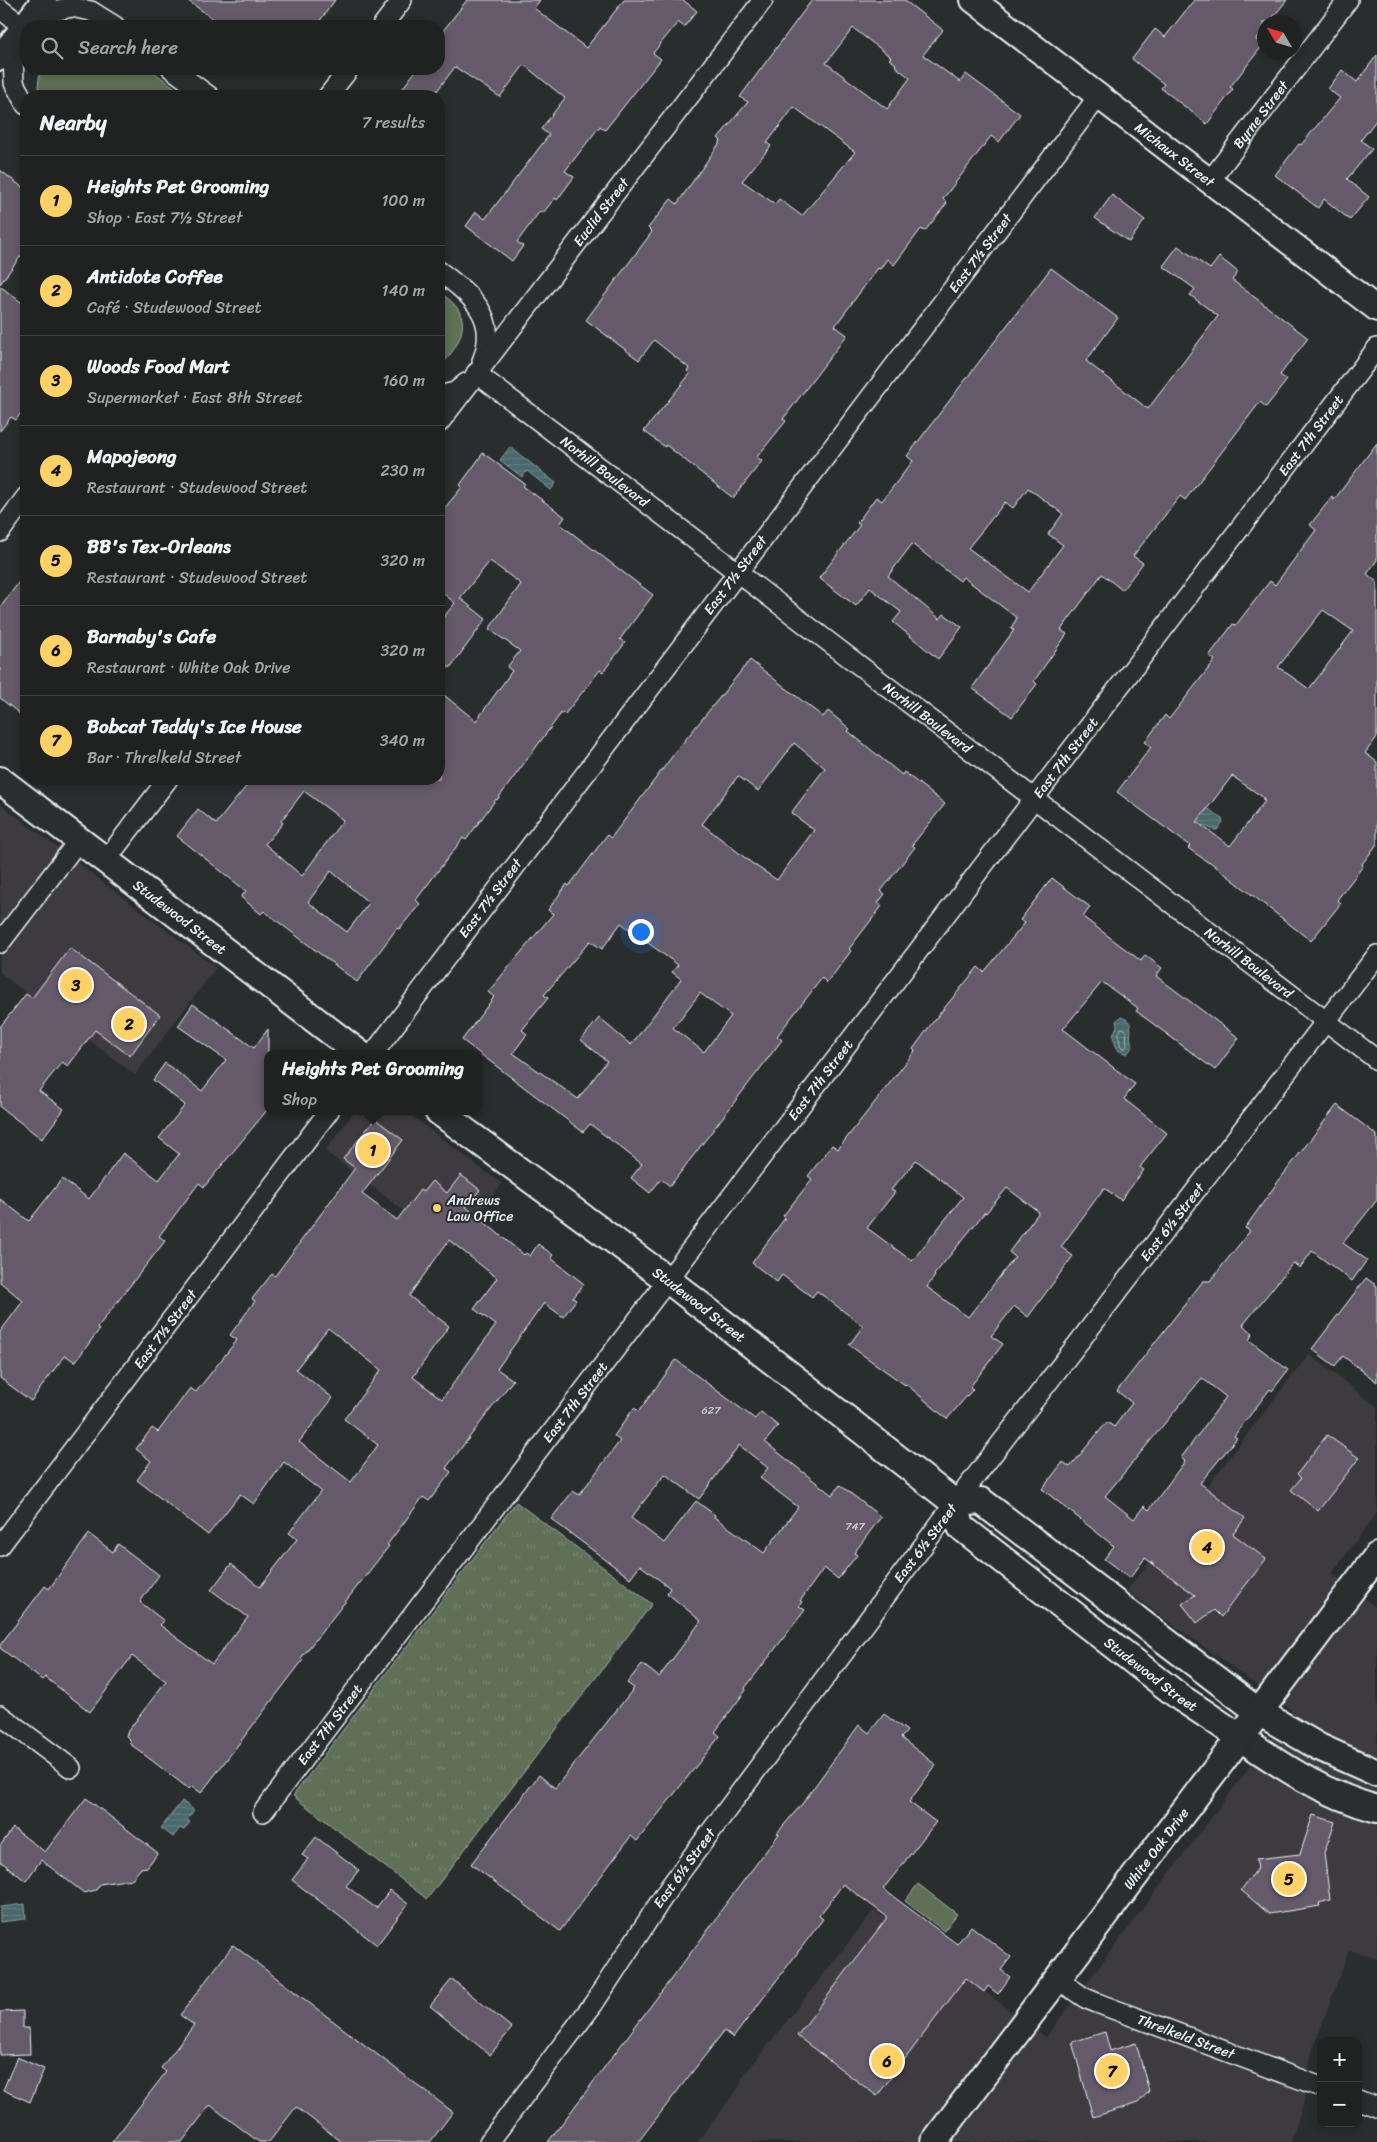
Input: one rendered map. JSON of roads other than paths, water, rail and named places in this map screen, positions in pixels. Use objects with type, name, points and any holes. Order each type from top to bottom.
[{"type":"main road","name":"Studewood Street","points":[[0,780],[355,1050]]},
{"type":"main road","name":"Studewood Street","points":[[443,1115],[668,1280],[955,1504],[961,1527],[1181,1698],[1303,1779],[1377,1809]]},
{"type":"main road","points":[[955,1504],[981,1501],[1259,1712],[1319,1747],[1377,1774]]},
{"type":"main road","name":"White Oak Drive","points":[[934,2142],[1377,1556]]},
{"type":"street","points":[[29,20],[44,0]]},
{"type":"street","points":[[387,20],[402,0]]},
{"type":"street","name":"Euclid Street","points":[[445,415],[763,0]]},
{"type":"street","name":"Michaux Street","points":[[972,0],[1377,309]]},
{"type":"street","name":"Byrne Street","points":[[1209,182],[1348,0]]},
{"type":"street","points":[[34,20],[42,14],[71,8],[91,11],[105,20]]},
{"type":"street","points":[[0,9],[20,24]]},
{"type":"street","points":[[0,58],[20,32]]},
{"type":"street","points":[[20,36],[13,51],[14,82],[20,96]]},
{"type":"street","points":[[180,75],[201,90]]},
{"type":"street","points":[[333,90],[344,75]]},
{"type":"street","name":"East 7½ Street","points":[[376,1050],[1098,97]]},
{"type":"street","points":[[445,275],[460,286],[479,306],[487,325],[487,347],[476,373],[455,392],[445,394]]},
{"type":"street","name":"East 7th Street","points":[[263,1812],[1377,348]]},
{"type":"street","name":"Norhill Boulevard","points":[[476,373],[1377,1060]]},
{"type":"street","points":[[0,532],[20,506]]},
{"type":"street","points":[[106,860],[163,785]]},
{"type":"street","points":[[0,943],[79,840]]},
{"type":"street","name":"East 6½ Street","points":[[488,2142],[594,2003],[671,1885],[955,1504],[1377,955]]},
{"type":"street","name":"East 7½ Street","points":[[0,1546],[326,1115]]},
{"type":"street","points":[[0,1715],[71,1768]]},
{"type":"street","name":"Threlkeld Street","points":[[1057,1979],[1085,1998],[1097,2003],[1317,2086]]},
{"type":"street","points":[[1362,2101],[1377,2107]]},
{"type":"water","points":[[510,447],[556,483],[551,490],[527,471],[522,477],[500,460]]},
{"type":"water","points":[[1200,807],[1206,807],[1222,819],[1223,822],[1217,830],[1203,825],[1194,836]]},
{"type":"water","points":[[1121,1017],[1129,1022],[1130,1026],[1133,1046],[1127,1054],[1117,1050],[1113,1036],[1117,1026],[1116,1021]]},
{"type":"water","points":[[182,1801],[194,1810],[187,1820],[190,1822],[184,1830],[180,1828],[173,1837],[161,1828]]},
{"type":"water","points":[[25,1904],[26,1919],[0,1922],[0,1907]]},
{"type":"place","name":"Woods Food Mart","points":[[76,985]]},
{"type":"place","name":"Antidote Coffee","points":[[129,1024]]},
{"type":"place","name":"Heights Pet Grooming","points":[[373,1150]]},
{"type":"place","name":"Andrews Law Office","points":[[437,1208]]},
{"type":"place","name":"Mapojeong","points":[[1207,1547]]},
{"type":"place","name":"BB's Tex-Orleans","points":[[1289,1879]]},
{"type":"place","name":"Barnaby's Cafe","points":[[887,2061]]},
{"type":"place","name":"Bobcat Teddy's Ice House","points":[[1112,2071]]}]
